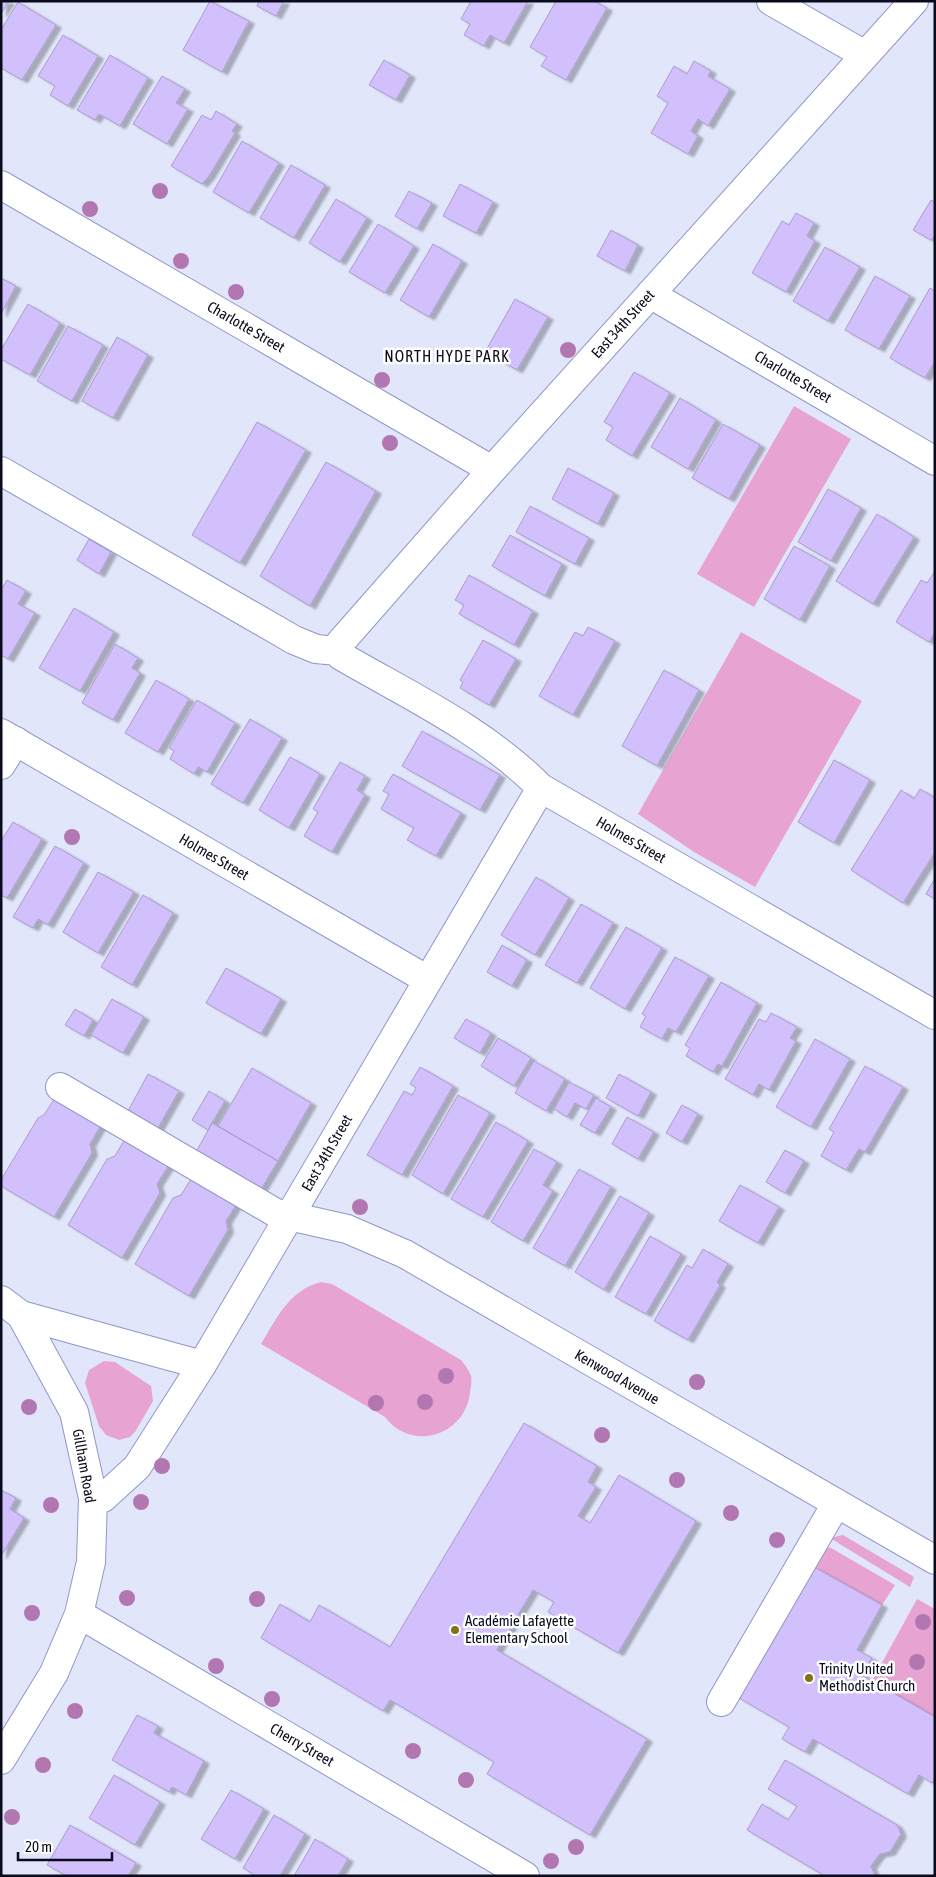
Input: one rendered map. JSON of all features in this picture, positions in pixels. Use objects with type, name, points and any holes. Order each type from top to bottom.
[{"type":"street","points":[[771,1],[865,55]]},
{"type":"street","name":"East 34th Street","points":[[338,651],[340,643],[492,470],[914,1]]},
{"type":"street","name":"Charlotte Street","points":[[1,185],[492,470]]},
{"type":"street","name":"Charlotte Street","points":[[650,294],[935,461]]},
{"type":"street","points":[[1,471],[294,640],[316,649],[338,651]]},
{"type":"street","name":"Holmes Street","points":[[338,651],[341,656],[488,742],[517,763],[540,788],[935,1015]]},
{"type":"street","points":[[1,765],[8,737]]},
{"type":"street","name":"Holmes Street","points":[[8,737],[428,980]]},
{"type":"street","name":"East 34th Street","points":[[93,1498],[103,1498],[137,1467],[202,1365],[540,788]]},
{"type":"street","name":"Kenwood Avenue","points":[[60,1087],[276,1213],[347,1229],[405,1254],[935,1560]]},
{"type":"street","name":"Gillham Road","points":[[11,1307],[202,1365]]},
{"type":"street","name":"Gillham Road","points":[[1,1760],[54,1673],[79,1614],[91,1562],[93,1498],[74,1412],[11,1307]]},
{"type":"street","points":[[721,1702],[836,1504]]},
{"type":"street","name":"Cherry Street","points":[[79,1614],[525,1876]]},
{"type":"shaded area","points":[[794,406],[851,439],[754,607],[697,574]]},
{"type":"shaded area","points":[[741,632],[862,701],[755,887],[694,852],[638,814]]},
{"type":"shaded area","points":[[321,1282],[332,1284],[461,1360],[471,1376],[471,1382],[466,1407],[459,1419],[448,1428],[436,1434],[423,1436],[409,1434],[396,1428],[385,1417],[261,1344],[292,1298],[300,1291]]},
{"type":"shaded area","points":[[104,1361],[115,1362],[151,1386],[153,1401],[135,1432],[130,1437],[119,1440],[106,1435],[99,1426],[85,1383],[89,1370]]},
{"type":"shaded area","points":[[843,1535],[914,1577],[910,1587],[830,1538]]},
{"type":"shaded area","points":[[822,1546],[831,1548],[895,1585],[882,1605],[815,1567]]},
{"type":"shaded area","points":[[917,1599],[935,1609],[935,1717],[872,1681]]},
{"type":"building","points":[[1,1],[9,1],[1,14]]},
{"type":"building","points":[[210,1],[249,21],[222,72],[183,50]]},
{"type":"building","points":[[259,1],[284,1],[276,16],[257,6]]},
{"type":"building","points":[[471,1],[528,1],[504,43],[490,35],[484,46],[464,35],[470,24],[461,19]]},
{"type":"building","points":[[556,1],[594,1],[607,8],[566,80],[541,66],[547,57],[530,47]]},
{"type":"building","points":[[18,2],[56,25],[22,80],[1,68],[1,30]]},
{"type":"building","points":[[63,35],[98,56],[68,106],[50,95],[55,86],[38,76]]},
{"type":"building","points":[[110,55],[148,78],[120,126],[99,114],[95,120],[77,110]]},
{"type":"building","points":[[384,60],[410,75],[396,100],[369,85]]},
{"type":"building","points":[[694,61],[711,71],[708,76],[730,89],[708,126],[698,119],[691,131],[698,136],[688,154],[651,133],[668,103],[657,96],[674,66],[687,74]]},
{"type":"building","points":[[162,76],[185,89],[176,103],[188,109],[167,144],[133,124]]},
{"type":"building","points":[[216,111],[237,124],[232,131],[235,133],[209,176],[202,184],[171,166],[202,115],[211,120]]},
{"type":"building","points":[[242,141],[279,163],[249,213],[213,192]]},
{"type":"building","points":[[291,165],[325,185],[294,238],[260,218]]},
{"type":"building","points":[[460,184],[493,202],[476,233],[443,216]]},
{"type":"building","points":[[409,191],[432,203],[417,229],[395,216]]},
{"type":"building","points":[[336,199],[367,218],[340,262],[309,243]]},
{"type":"building","points":[[931,200],[935,202],[935,235],[931,240],[913,230]]},
{"type":"building","points":[[796,213],[814,223],[807,236],[815,241],[786,292],[752,273],[782,221],[789,225]]},
{"type":"building","points":[[378,224],[414,246],[385,293],[349,272]]},
{"type":"building","points":[[611,230],[638,245],[625,271],[597,256]]},
{"type":"building","points":[[433,244],[462,261],[429,317],[400,300]]},
{"type":"building","points":[[825,247],[860,267],[828,321],[793,301]]},
{"type":"building","points":[[875,276],[910,296],[879,349],[845,330]]},
{"type":"building","points":[[1,278],[16,286],[1,314]]},
{"type":"building","points":[[930,288],[935,291],[935,361],[925,378],[890,358]]},
{"type":"building","points":[[515,299],[548,317],[517,370],[485,352]]},
{"type":"building","points":[[28,304],[60,323],[30,375],[1,359],[1,350]]},
{"type":"building","points":[[68,326],[103,345],[72,401],[37,381]]},
{"type":"building","points":[[117,337],[148,355],[113,418],[82,401]]},
{"type":"building","points":[[634,372],[670,393],[632,456],[606,440],[613,427],[604,422]]},
{"type":"building","points":[[680,398],[716,420],[688,469],[651,447]]},
{"type":"building","points":[[257,422],[306,450],[240,563],[192,535]]},
{"type":"building","points":[[723,424],[760,445],[729,499],[692,478]]},
{"type":"building","points":[[326,462],[376,491],[310,606],[260,576]]},
{"type":"building","points":[[568,468],[614,493],[598,524],[552,499]]},
{"type":"building","points":[[828,489],[861,508],[831,561],[798,542]]},
{"type":"building","points":[[530,506],[589,538],[575,564],[516,532]]},
{"type":"building","points":[[877,514],[914,537],[873,604],[836,581]]},
{"type":"building","points":[[510,535],[562,564],[545,596],[492,566]]},
{"type":"building","points":[[89,539],[111,552],[99,574],[77,560]]},
{"type":"building","points":[[794,546],[830,566],[800,620],[764,599]]},
{"type":"building","points":[[935,571],[935,632],[929,642],[896,622],[921,580],[927,583]]},
{"type":"building","points":[[469,575],[533,611],[514,645],[459,614],[464,605],[455,600]]},
{"type":"building","points":[[7,580],[26,591],[18,604],[35,613],[8,659],[1,655],[1,590]]},
{"type":"building","points":[[74,608],[114,632],[80,691],[39,668]]},
{"type":"building","points":[[588,627],[615,641],[573,715],[539,696],[575,632],[583,636]]},
{"type":"building","points":[[483,640],[516,659],[489,705],[460,688],[463,682],[460,680]]},
{"type":"building","points":[[115,644],[138,658],[132,668],[140,673],[113,720],[82,703]]},
{"type":"building","points":[[664,670],[699,690],[657,766],[622,746]]},
{"type":"building","points":[[156,680],[189,699],[158,752],[125,733]]},
{"type":"building","points":[[197,700],[235,723],[207,772],[198,767],[194,774],[170,759],[174,751],[169,748]]},
{"type":"building","points":[[250,719],[282,738],[243,803],[211,784]]},
{"type":"building","points":[[422,731],[500,775],[480,810],[402,766]]},
{"type":"building","points":[[290,757],[320,774],[289,828],[259,810]]},
{"type":"building","points":[[834,760],[870,780],[834,843],[798,822]]},
{"type":"building","points":[[340,762],[365,776],[357,790],[365,795],[332,852],[304,836],[318,812],[313,809]]},
{"type":"building","points":[[393,774],[461,813],[436,856],[407,840],[414,828],[381,809],[389,794],[383,791]]},
{"type":"building","points":[[920,789],[935,798],[935,852],[903,903],[851,870],[901,790],[914,799]]},
{"type":"building","points":[[13,822],[42,839],[7,898],[1,895],[1,841]]},
{"type":"building","points":[[55,846],[84,863],[48,925],[38,919],[33,928],[13,917]]},
{"type":"building","points":[[98,872],[134,892],[98,953],[63,932]]},
{"type":"building","points":[[536,877],[569,898],[535,955],[501,935]]},
{"type":"building","points":[[935,878],[935,899],[926,894]]},
{"type":"building","points":[[143,895],[173,913],[132,985],[101,967]]},
{"type":"building","points":[[581,904],[613,923],[577,983],[545,965]]},
{"type":"building","points":[[626,927],[662,948],[625,1009],[590,988]]},
{"type":"building","points":[[502,945],[527,960],[512,986],[487,972]]},
{"type":"building","points":[[675,957],[709,976],[676,1032],[668,1028],[662,1039],[640,1027],[646,1016],[642,1014]]},
{"type":"building","points":[[226,968],[281,999],[261,1034],[206,1003]]},
{"type":"building","points":[[721,982],[757,1003],[722,1066],[718,1064],[713,1072],[686,1056],[690,1048],[685,1045]]},
{"type":"building","points":[[112,999],[144,1017],[123,1053],[91,1035]]},
{"type":"building","points":[[75,1009],[93,1020],[84,1036],[65,1025]]},
{"type":"building","points":[[771,1013],[797,1027],[790,1038],[796,1041],[769,1090],[759,1084],[753,1095],[725,1079],[759,1019],[766,1022]]},
{"type":"building","points":[[466,1019],[491,1033],[480,1053],[454,1038]]},
{"type":"building","points":[[498,1038],[531,1058],[514,1086],[481,1066]]},
{"type":"building","points":[[815,1039],[850,1059],[811,1127],[776,1107]]},
{"type":"building","points":[[534,1061],[565,1079],[546,1111],[515,1093]]},
{"type":"building","points":[[865,1066],[903,1087],[865,1152],[859,1149],[846,1170],[821,1156],[834,1132],[829,1129]]},
{"type":"building","points":[[420,1067],[453,1086],[402,1175],[367,1155],[404,1091],[412,1095],[416,1088],[410,1084]]},
{"type":"building","points":[[252,1068],[311,1103],[278,1161],[218,1126]]},
{"type":"building","points":[[148,1074],[179,1091],[158,1128],[128,1111]]},
{"type":"building","points":[[619,1074],[651,1092],[638,1116],[606,1098]]},
{"type":"building","points":[[569,1082],[594,1095],[586,1109],[575,1103],[567,1117],[554,1109]]},
{"type":"building","points":[[209,1091],[225,1101],[208,1130],[192,1120]]},
{"type":"building","points":[[458,1095],[490,1113],[443,1194],[412,1175]]},
{"type":"building","points":[[55,1098],[101,1125],[90,1144],[92,1153],[54,1217],[1,1186],[1,1180],[38,1118],[44,1115]]},
{"type":"building","points":[[596,1098],[611,1107],[595,1133],[580,1125]]},
{"type":"building","points":[[682,1105],[698,1114],[682,1142],[666,1133]]},
{"type":"building","points":[[627,1117],[654,1132],[638,1159],[612,1144]]},
{"type":"building","points":[[496,1122],[528,1141],[483,1217],[451,1199]]},
{"type":"building","points":[[212,1123],[278,1161],[260,1191],[195,1154]]},
{"type":"building","points":[[125,1139],[169,1165],[157,1184],[160,1193],[122,1258],[68,1225],[107,1159],[115,1156]]},
{"type":"building","points":[[534,1149],[557,1162],[543,1185],[553,1191],[523,1241],[491,1222]]},
{"type":"building","points":[[785,1150],[804,1161],[785,1193],[766,1182]]},
{"type":"building","points":[[579,1169],[611,1187],[565,1266],[533,1248]]},
{"type":"building","points":[[191,1179],[236,1205],[226,1221],[228,1230],[189,1296],[135,1264],[173,1198],[181,1195]]},
{"type":"building","points":[[740,1185],[779,1207],[758,1243],[719,1221]]},
{"type":"building","points":[[620,1196],[649,1213],[604,1290],[575,1272]]},
{"type":"building","points":[[650,1236],[681,1254],[646,1314],[615,1297]]},
{"type":"building","points":[[703,1249],[728,1264],[717,1282],[720,1285],[688,1340],[654,1321],[687,1265],[692,1268]]},
{"type":"building","name":"Académie Lafayette Elementary School","points":[[524,1423],[597,1466],[588,1482],[596,1487],[578,1516],[590,1523],[619,1475],[696,1521],[618,1653],[548,1612],[554,1602],[533,1590],[497,1650],[647,1739],[590,1835],[487,1774],[494,1762],[390,1700],[383,1711],[261,1638],[280,1604],[310,1622],[319,1605],[390,1647]]},
{"type":"building","points":[[1,1490],[16,1498],[10,1509],[24,1518],[1,1556]]},
{"type":"building","name":"Trinity United Methodist Church","points":[[814,1567],[882,1605],[857,1650],[872,1658],[862,1675],[935,1717],[935,1777],[932,1783],[919,1775],[908,1794],[813,1739],[805,1752],[782,1739],[789,1727],[739,1698]]},
{"type":"building","points":[[137,1715],[158,1726],[154,1733],[204,1761],[186,1795],[172,1787],[169,1792],[112,1760]]},
{"type":"building","points":[[785,1760],[897,1825],[901,1834],[890,1852],[880,1854],[871,1866],[875,1876],[825,1876],[747,1830],[762,1804],[788,1820],[797,1806],[768,1789]]},
{"type":"building","points":[[114,1775],[160,1802],[135,1845],[89,1818]]},
{"type":"building","points":[[231,1790],[264,1809],[235,1859],[201,1839]]},
{"type":"building","points":[[274,1815],[305,1834],[280,1876],[256,1876],[243,1868]]},
{"type":"building","points":[[70,1825],[136,1863],[128,1876],[67,1876],[47,1865]]},
{"type":"building","points":[[315,1839],[348,1859],[338,1876],[294,1876]]},
{"type":"place","name":"Académie Lafayette Elementary School","points":[[455,1630]]},
{"type":"place","name":"Trinity United Methodist Church","points":[[809,1678]]},
{"type":"district","name":"NORTH HYDE PARK","points":[[447,356]]}]
